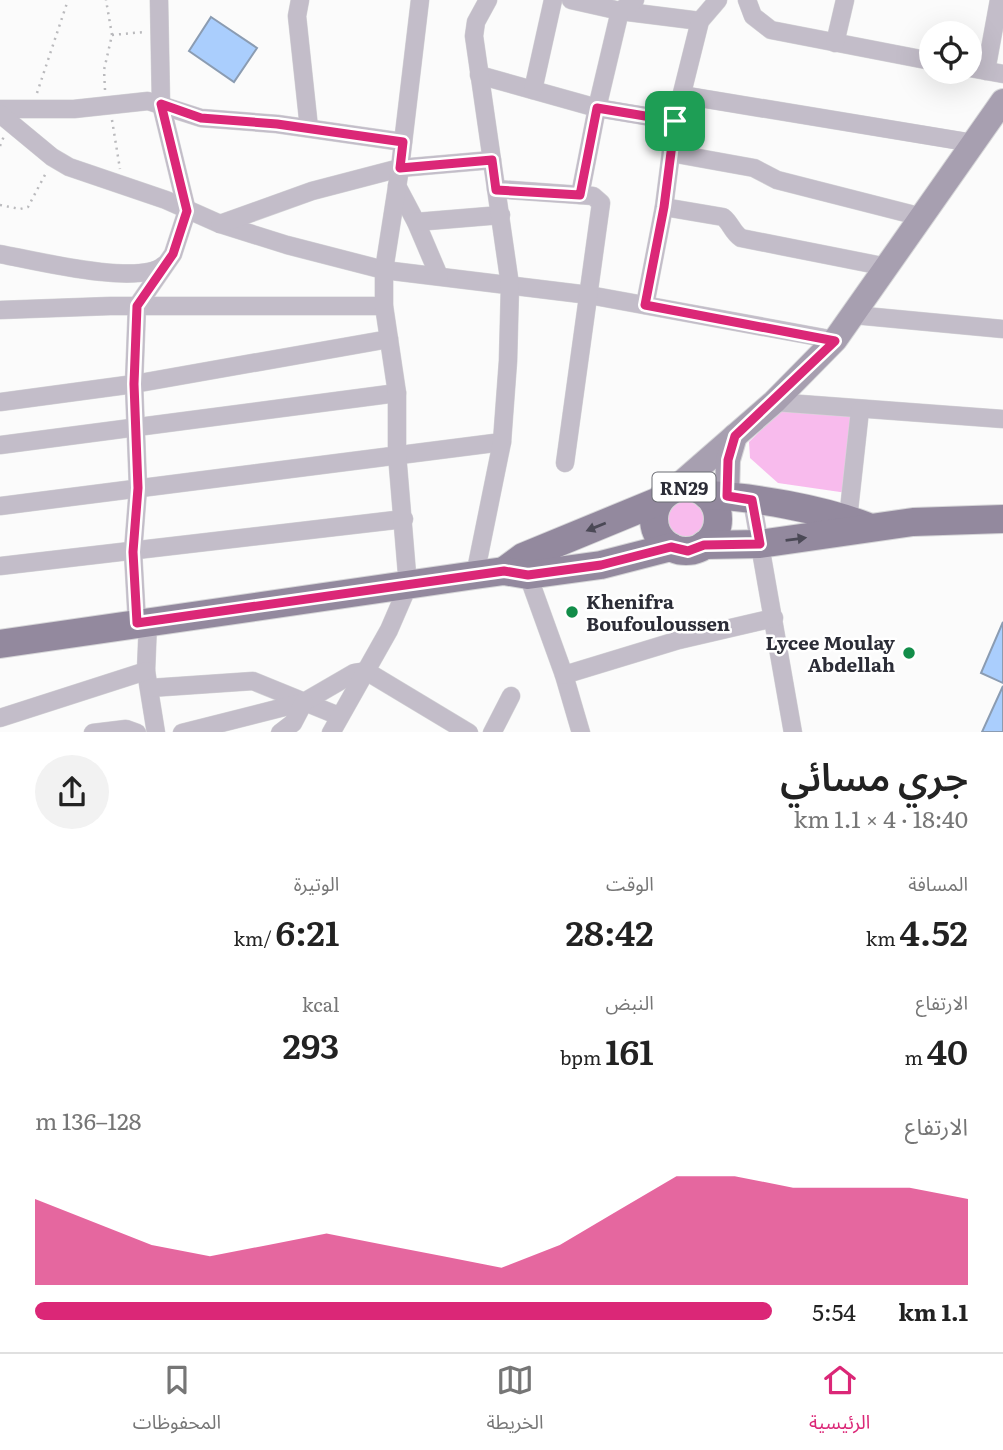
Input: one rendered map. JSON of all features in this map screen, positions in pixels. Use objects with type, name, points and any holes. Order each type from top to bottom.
[{"type":"main road","name":"RN29","points":[[518,568],[685,487],[854,526]]},
{"type":"main road","name":"RN29","points":[[666,495],[654,518],[658,535],[671,547]]},
{"type":"main road","name":"RN29","points":[[704,545],[718,521],[713,502],[729,497]]},
{"type":"main road","name":"RN29","points":[[0,645],[518,568],[601,565],[671,547],[688,551],[704,545],[760,544],[854,526],[1003,519]]},
{"type":"street","points":[[156,732],[133,552],[138,488],[134,384],[137,306],[179,242],[187,211],[161,104],[159,0]]},
{"type":"street","points":[[300,0],[297,16],[309,128]]},
{"type":"street","points":[[0,718],[148,679],[253,681],[304,702],[335,724],[366,671],[408,586],[397,454],[397,393],[384,306],[384,270],[400,168],[420,0]]},
{"type":"street","points":[[475,575],[502,442],[510,285],[474,36],[476,22],[488,0]]},
{"type":"street","points":[[533,90],[553,0]]},
{"type":"street","points":[[571,0],[627,6],[700,21]]},
{"type":"street","points":[[645,305],[664,207],[675,121],[700,21],[718,0]]},
{"type":"street","points":[[747,0],[753,16],[764,27],[919,59]]},
{"type":"street","points":[[835,43],[845,0]]},
{"type":"street","points":[[986,71],[999,0]]},
{"type":"street","points":[[580,195],[597,108],[627,6]]},
{"type":"street","points":[[479,75],[597,108],[675,121]]},
{"type":"street","points":[[682,95],[973,143]]},
{"type":"street","points":[[666,495],[774,402],[835,341],[1003,100]]},
{"type":"street","points":[[0,111],[74,109],[148,101],[201,118],[309,128],[403,142]]},
{"type":"street","points":[[0,111],[52,158],[96,178],[166,200],[220,224],[384,270],[589,295],[835,341]]},
{"type":"street","points":[[671,153],[754,168],[777,180],[922,217]]},
{"type":"street","points":[[220,224],[312,191],[400,168],[492,160]]},
{"type":"street","points":[[397,186],[439,276]]},
{"type":"street","points":[[496,190],[593,196],[601,204],[565,463]]},
{"type":"street","points":[[664,207],[723,217],[741,238],[887,267]]},
{"type":"street","points":[[416,222],[501,215]]},
{"type":"street","points":[[0,254],[123,275],[144,275],[157,271],[166,263]]},
{"type":"street","points":[[0,310],[137,306],[384,306]]},
{"type":"street","points":[[854,315],[1003,329]]},
{"type":"street","points":[[0,402],[134,384],[389,339]]},
{"type":"street","points":[[0,445],[397,393]]},
{"type":"street","points":[[774,402],[1003,419]]},
{"type":"street","points":[[854,526],[860,410]]},
{"type":"street","points":[[735,436],[728,460],[729,497],[760,544],[793,732]]},
{"type":"street","points":[[0,506],[502,442]]},
{"type":"street","points":[[0,566],[404,519]]},
{"type":"street","points":[[518,568],[565,675],[581,732]]},
{"type":"street","points":[[565,675],[679,640],[774,618]]},
{"type":"street","points":[[186,732],[304,702],[354,673],[366,671],[467,732]]},
{"type":"street","points":[[493,732],[511,696]]},
{"type":"street","points":[[281,732],[293,723],[304,702]]},
{"type":"street","points":[[102,732],[127,729],[134,732]]},
{"type":"path","points":[[32,109],[68,0]]},
{"type":"path","points":[[112,35],[159,30]]},
{"type":"path","points":[[0,205],[20,209],[28,207],[52,158]]},
{"type":"shaded area","points":[[780,411],[854,417],[847,493],[778,483],[750,458],[749,442]]},
{"type":"shaded area","points":[[685,496],[694,497],[701,502],[706,509],[706,527],[701,534],[694,539],[685,540],[676,539],[669,534],[664,527],[663,518],[664,509],[669,502],[676,497]]},
{"type":"building","points":[[211,17],[257,48],[234,82],[189,51]]},
{"type":"building","points":[[1003,622],[1003,683],[981,673]]},
{"type":"building","points":[[1003,686],[1003,732],[982,732]]},
{"type":"place","name":"Khenifra Boufouloussen","points":[[572,612]]},
{"type":"place","name":"Lycee Moulay Abdellah","points":[[909,653]]},
{"type":"route","points":[[161,104],[201,118],[277,124],[403,142],[400,168],[492,160],[496,190],[580,195],[597,108],[675,121],[664,207],[645,305],[835,341],[774,402],[735,436],[728,460],[727,496],[752,500],[760,544],[704,545],[688,551],[671,547],[601,565],[528,575],[504,571],[137,623],[133,552],[138,488],[134,384],[137,306],[173,254],[187,211],[161,104]]}]
